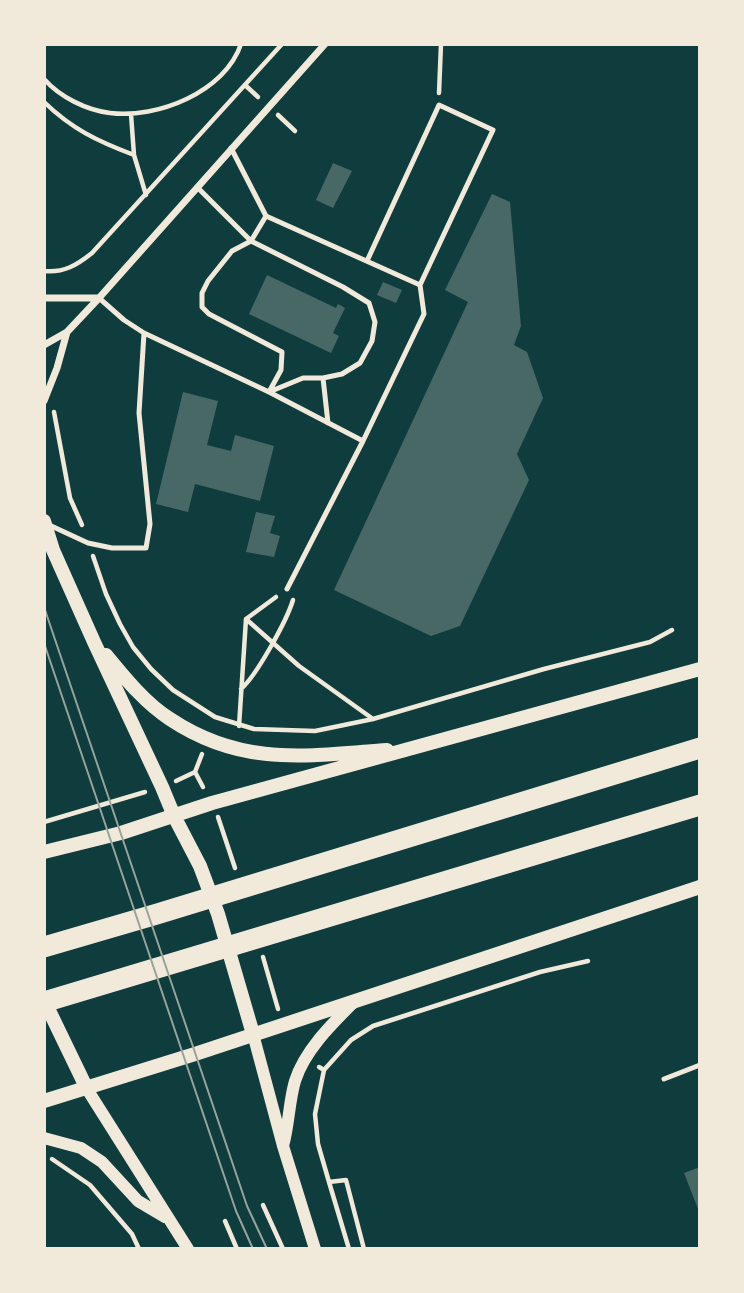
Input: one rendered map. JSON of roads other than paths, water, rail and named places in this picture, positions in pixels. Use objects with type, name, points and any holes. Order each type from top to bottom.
[{"type":"highway","points":[[44,947],[157,915],[700,748]]},
{"type":"highway","points":[[44,1001],[700,805]]},
{"type":"main road","points":[[44,522],[53,550],[94,642],[174,816],[200,866],[219,914],[253,1034]]},
{"type":"main road","points":[[94,642],[140,694],[169,719],[225,747],[283,757],[420,747]]},
{"type":"main road","points":[[44,852],[129,831],[174,816],[700,669]]},
{"type":"main road","points":[[44,1101],[284,1025],[700,887]]},
{"type":"main road","points":[[44,1001],[87,1088]]},
{"type":"street","points":[[44,345],[67,332],[99,298],[324,44]]},
{"type":"street","points":[[44,298],[99,298]]},
{"type":"street","points":[[44,401],[67,332]]},
{"type":"street","points":[[283,1146],[295,1081],[306,1059],[332,1024],[354,1002]]},
{"type":"street","points":[[253,1034],[283,1146],[315,1249]]},
{"type":"street","points":[[87,1088],[188,1249]]},
{"type":"street","points":[[44,1138],[80,1148],[102,1162],[138,1200],[169,1219]]},
{"type":"lane","points":[[287,589],[424,314],[420,285],[493,130],[439,105],[367,261]]},
{"type":"lane","points":[[231,148],[265,216],[420,285]]},
{"type":"lane","points":[[197,187],[251,241],[344,287],[369,303],[375,322],[372,341],[360,363],[342,374],[303,378],[269,391]]},
{"type":"lane","points":[[265,216],[251,241],[232,251],[215,270],[202,293],[202,307],[209,314],[282,352],[281,370],[269,391]]},
{"type":"lane","points":[[99,298],[144,333],[269,391],[363,441]]},
{"type":"lane","points":[[44,522],[88,543],[112,548],[146,548],[150,524],[139,413],[144,333]]},
{"type":"lane","points":[[323,378],[328,423]]},
{"type":"lane","points":[[664,1079],[700,1065]]},
{"type":"tram line","points":[[44,607],[247,1206],[267,1249]]},
{"type":"tram line","points":[[44,643],[236,1211],[253,1249]]}]
